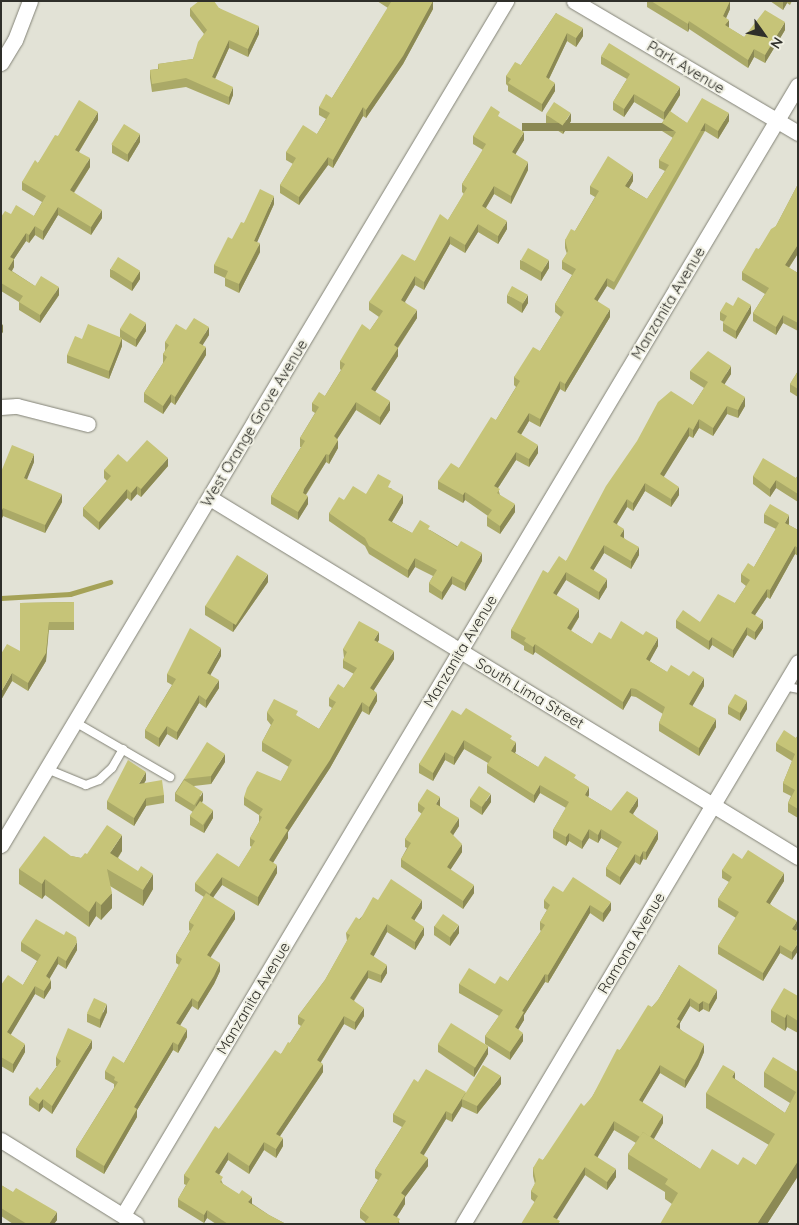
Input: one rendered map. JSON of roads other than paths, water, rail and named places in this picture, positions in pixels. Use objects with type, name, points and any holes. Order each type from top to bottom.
[{"type":"street","points":[[1,62],[14,40],[30,1]]},
{"type":"street","name":"West Orange Grove Avenue","points":[[1,845],[506,1]]},
{"type":"street","name":"Park Avenue","points":[[574,1],[798,133]]},
{"type":"street","name":"Manzanita Avenue","points":[[123,1215],[798,86]]},
{"type":"street","points":[[1,407],[17,406],[88,424]]},
{"type":"street","name":"South Lima Street","points":[[210,498],[798,857]]},
{"type":"street","name":"Ramona Avenue","points":[[463,1224],[714,805],[791,688],[798,662]]},
{"type":"street","points":[[1,1140],[136,1224]]},
{"type":"lane","points":[[75,722],[170,777]]},
{"type":"lane","points":[[47,769],[86,785],[99,780],[112,768],[123,749]]},
{"type":"waterway","points":[[1,598],[70,594],[110,582]]}]
